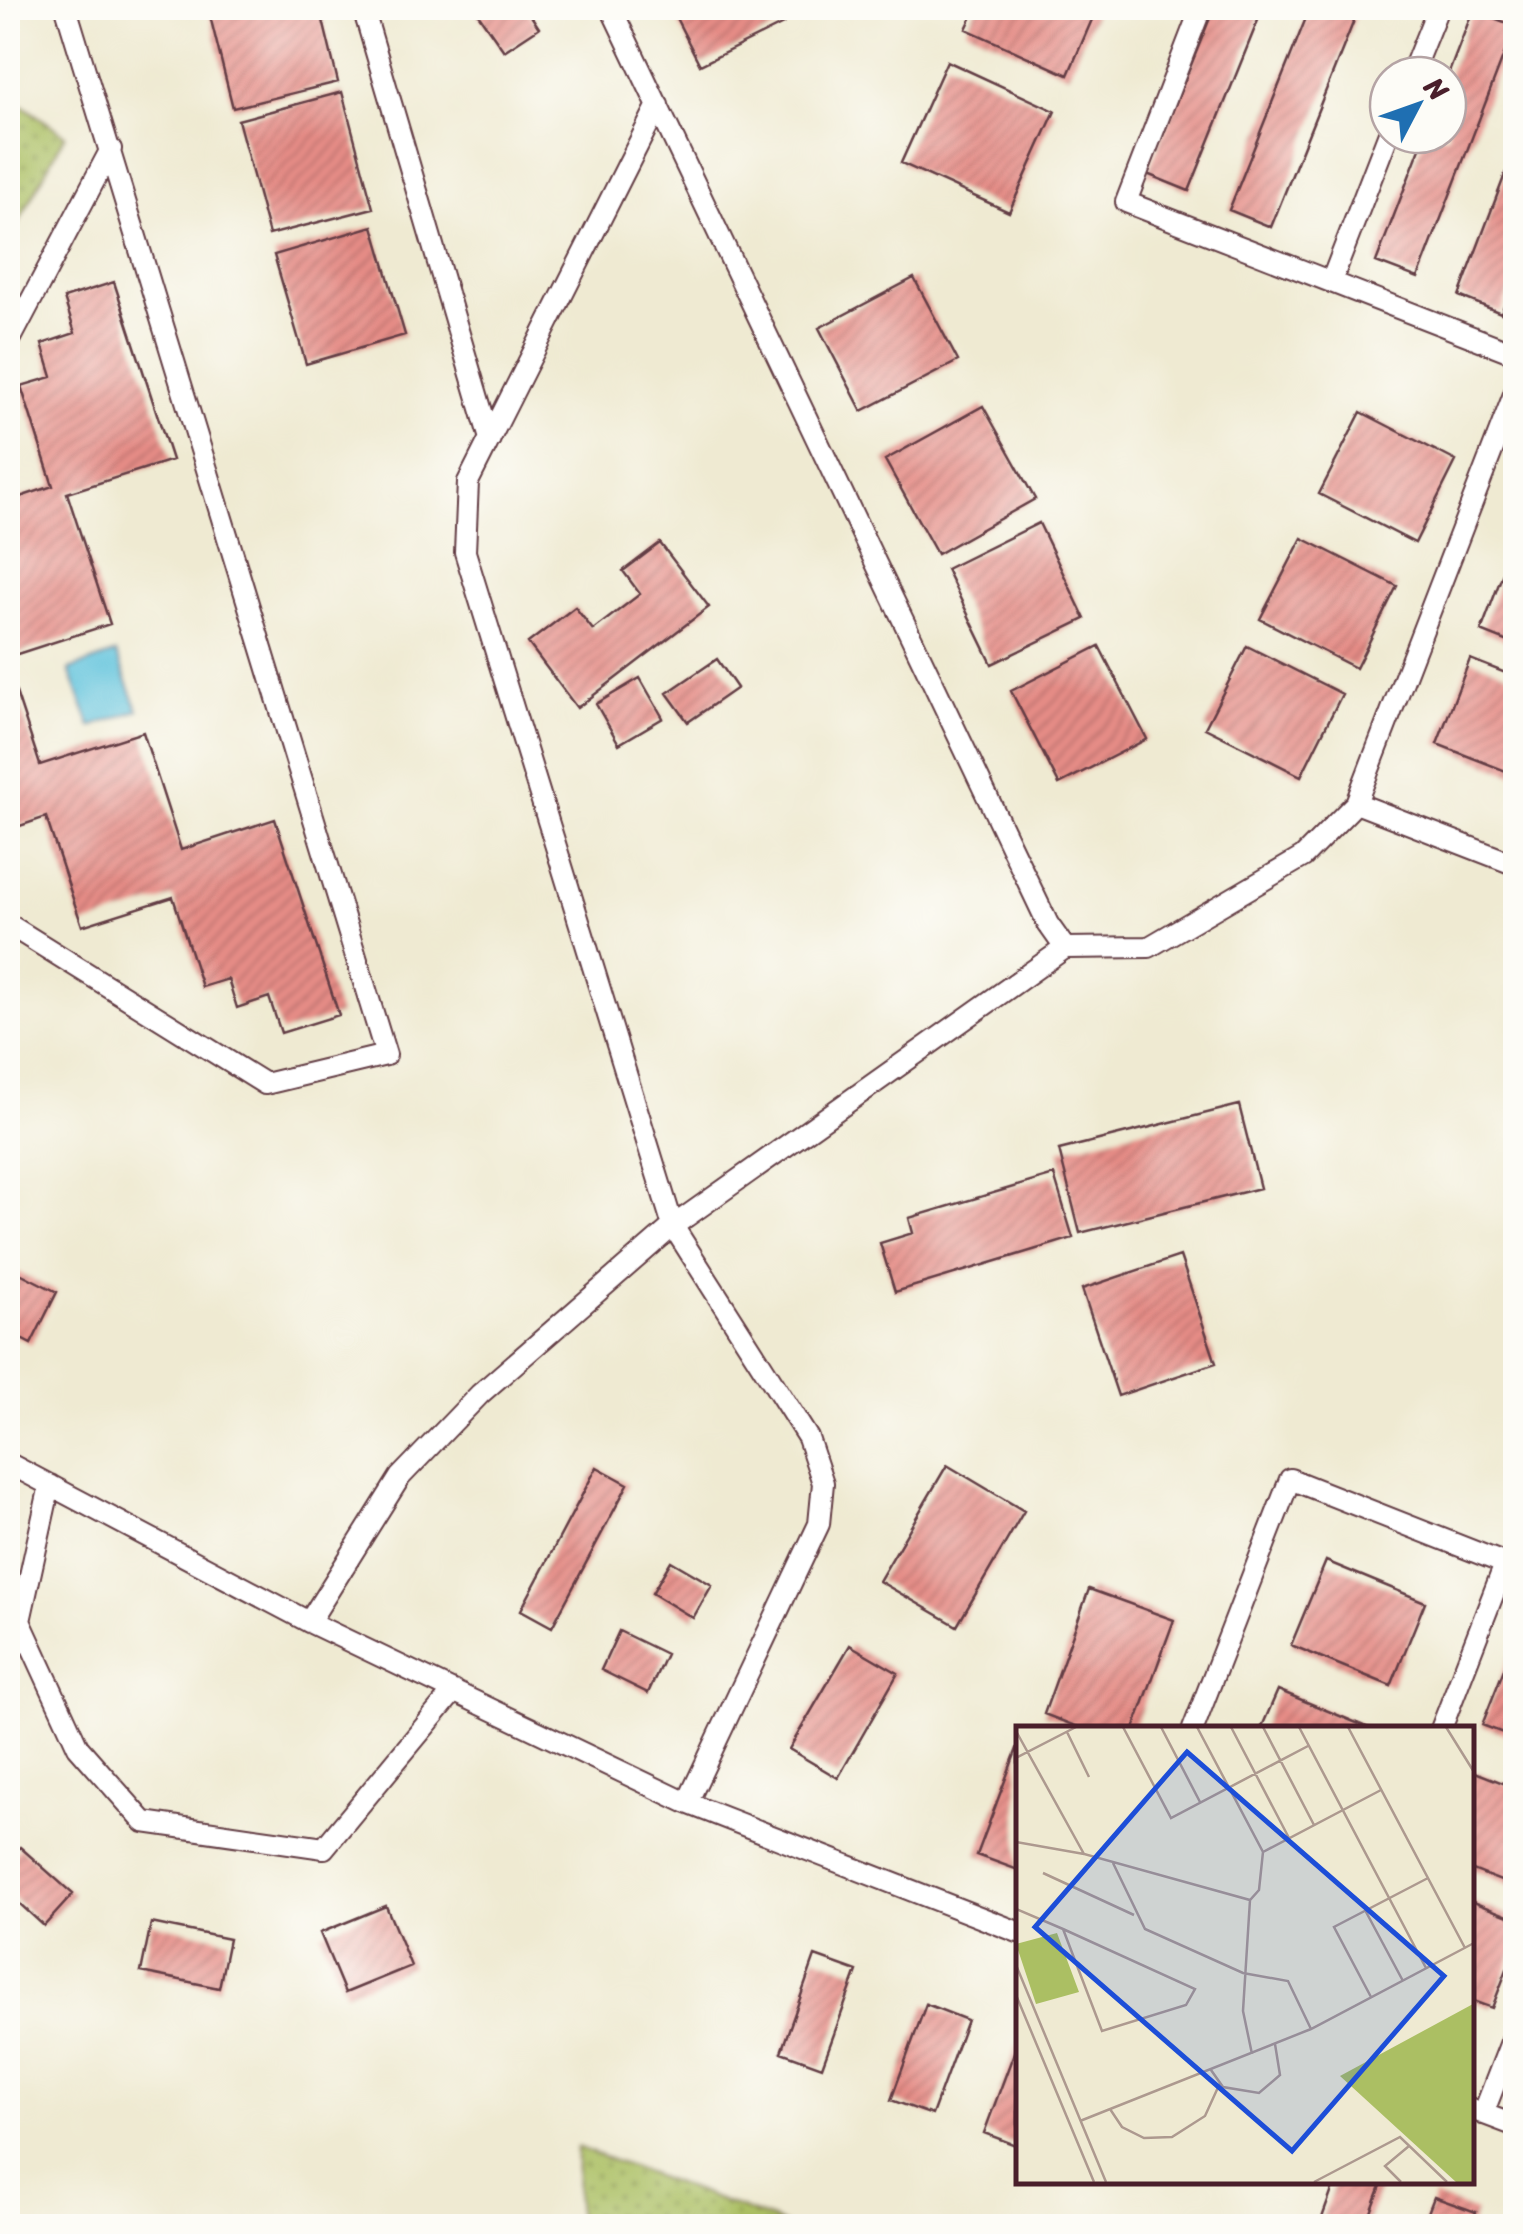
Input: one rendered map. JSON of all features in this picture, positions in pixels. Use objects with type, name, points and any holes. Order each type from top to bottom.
[{"type":"lane","points":[[8,924],[265,1084],[386,1056],[66,8]]},
{"type":"lane","points":[[363,8],[490,439]]},
{"type":"lane","points":[[611,8],[1048,924],[1065,948]]},
{"type":"lane","points":[[1202,8],[1126,202],[1516,354]]},
{"type":"lane","points":[[1420,55],[1438,8]]},
{"type":"lane","points":[[658,105],[468,482],[465,552],[673,1226],[808,1438],[822,1483],[819,1524],[688,1803]]},
{"type":"lane","points":[[8,344],[111,149]]},
{"type":"lane","points":[[1332,282],[1380,155]]},
{"type":"lane","points":[[309,1622],[400,1478],[480,1394],[673,1226],[1065,948],[1149,947],[1303,857],[1356,803],[1516,389]]},
{"type":"lane","points":[[1356,803],[1516,865]]},
{"type":"lane","points":[[8,1463],[309,1622],[688,1803],[1016,1931]]},
{"type":"lane","points":[[1194,1726],[1290,1480],[1510,1566],[1443,1726]]},
{"type":"lane","points":[[50,1485],[18,1591],[20,1621],[78,1746],[144,1822],[324,1848],[454,1692]]},
{"type":"lane","points":[[1516,2030],[1477,2111],[1516,2126]]},
{"type":"green space","points":[[8,95],[65,135],[8,243]]},
{"type":"green space","points":[[577,2147],[788,2226],[576,2226]]},
{"type":"water","points":[[116,653],[138,710],[91,727],[69,670]]},
{"type":"building","points":[[208,8],[320,8],[338,82],[233,108]]},
{"type":"building","points":[[474,8],[526,8],[539,28],[504,51]]},
{"type":"building","points":[[671,8],[775,8],[783,24],[700,65]]},
{"type":"building","points":[[976,8],[1097,8],[1068,75],[966,29]]},
{"type":"building","points":[[1214,8],[1263,8],[1189,191],[1147,174]]},
{"type":"building","points":[[1310,8],[1359,8],[1271,227],[1229,210]]},
{"type":"building","points":[[1473,10],[1515,26],[1468,148],[1468,55],[1456,55]]},
{"type":"building","points":[[947,61],[1055,111],[1009,212],[901,163]]},
{"type":"building","points":[[342,92],[373,208],[269,235],[238,120]]},
{"type":"building","points":[[1515,148],[1516,275],[1501,313],[1459,296]]},
{"type":"building","points":[[1417,155],[1465,155],[1418,278],[1376,262]]},
{"type":"building","points":[[373,226],[405,335],[306,364],[274,255]]},
{"type":"building","points":[[914,278],[958,361],[862,411],[819,328]]},
{"type":"building","points":[[114,282],[172,460],[67,493],[110,624],[8,657],[8,501],[53,486],[21,386],[52,377],[42,344],[75,333],[64,298]]},
{"type":"building","points":[[983,406],[1035,499],[937,554],[885,460]]},
{"type":"building","points":[[1361,412],[1456,461],[1415,543],[1319,494]]},
{"type":"building","points":[[1039,523],[1085,619],[992,664],[946,569]]},
{"type":"building","points":[[1302,538],[1397,586],[1356,668],[1260,619]]},
{"type":"building","points":[[1516,541],[1516,645],[1481,631]]},
{"type":"building","points":[[660,543],[709,607],[577,708],[528,643],[575,607],[593,630],[640,594],[623,571]]},
{"type":"building","points":[[1099,646],[1147,739],[1059,784],[1011,691]]},
{"type":"building","points":[[1247,646],[1342,694],[1301,776],[1205,728]]},
{"type":"building","points":[[717,659],[737,688],[688,722],[667,693]]},
{"type":"building","points":[[1470,659],[1516,677],[1516,775],[1437,744]]},
{"type":"building","points":[[8,668],[40,765],[143,732],[181,850],[275,819],[339,1015],[281,1033],[269,997],[237,1008],[228,979],[202,987],[173,897],[82,926],[46,817],[8,830]]},
{"type":"building","points":[[640,678],[663,718],[619,744],[596,704]]},
{"type":"building","points":[[1239,1105],[1260,1188],[1080,1233],[1059,1150]]},
{"type":"building","points":[[1054,1175],[1073,1238],[895,1292],[880,1243],[913,1233],[909,1218]]},
{"type":"building","points":[[1180,1256],[1216,1363],[1118,1396],[1082,1289]]},
{"type":"building","points":[[8,1267],[57,1292],[31,1344],[8,1332]]},
{"type":"building","points":[[947,1465],[1024,1511],[957,1626],[879,1581]]},
{"type":"building","points":[[597,1467],[628,1484],[552,1627],[521,1610]]},
{"type":"building","points":[[671,1561],[712,1585],[693,1618],[652,1593]]},
{"type":"building","points":[[1326,1561],[1425,1602],[1391,1686],[1291,1645]]},
{"type":"building","points":[[1089,1589],[1174,1620],[1135,1726],[1075,1726],[1044,1714]]},
{"type":"building","points":[[619,1631],[666,1654],[648,1693],[601,1670]]},
{"type":"building","points":[[1516,1641],[1516,1738],[1482,1725]]},
{"type":"building","points":[[850,1645],[898,1673],[838,1778],[789,1749]]},
{"type":"building","points":[[1278,1690],[1364,1726],[1262,1726]]},
{"type":"building","points":[[1016,1751],[1016,1869],[977,1855]]},
{"type":"building","points":[[1473,1771],[1516,1788],[1516,1887],[1473,1870]]},
{"type":"building","points":[[20,1847],[73,1894],[44,1926],[8,1893],[8,1861]]},
{"type":"building","points":[[1473,1902],[1516,1919],[1516,1946],[1492,2008],[1473,2001]]},
{"type":"building","points":[[386,1906],[411,1966],[345,1993],[320,1933]]},
{"type":"building","points":[[151,1923],[229,1939],[219,1988],[141,1972]]},
{"type":"building","points":[[815,1956],[857,1971],[822,2067],[781,2052]]},
{"type":"building","points":[[926,2004],[967,2020],[932,2115],[891,2100]]},
{"type":"building","points":[[1016,2047],[1016,2145],[984,2133]]},
{"type":"building","points":[[1334,2184],[1382,2184],[1366,2226],[1319,2226]]},
{"type":"building","points":[[1434,2197],[1476,2212],[1471,2226],[1423,2226]]}]
